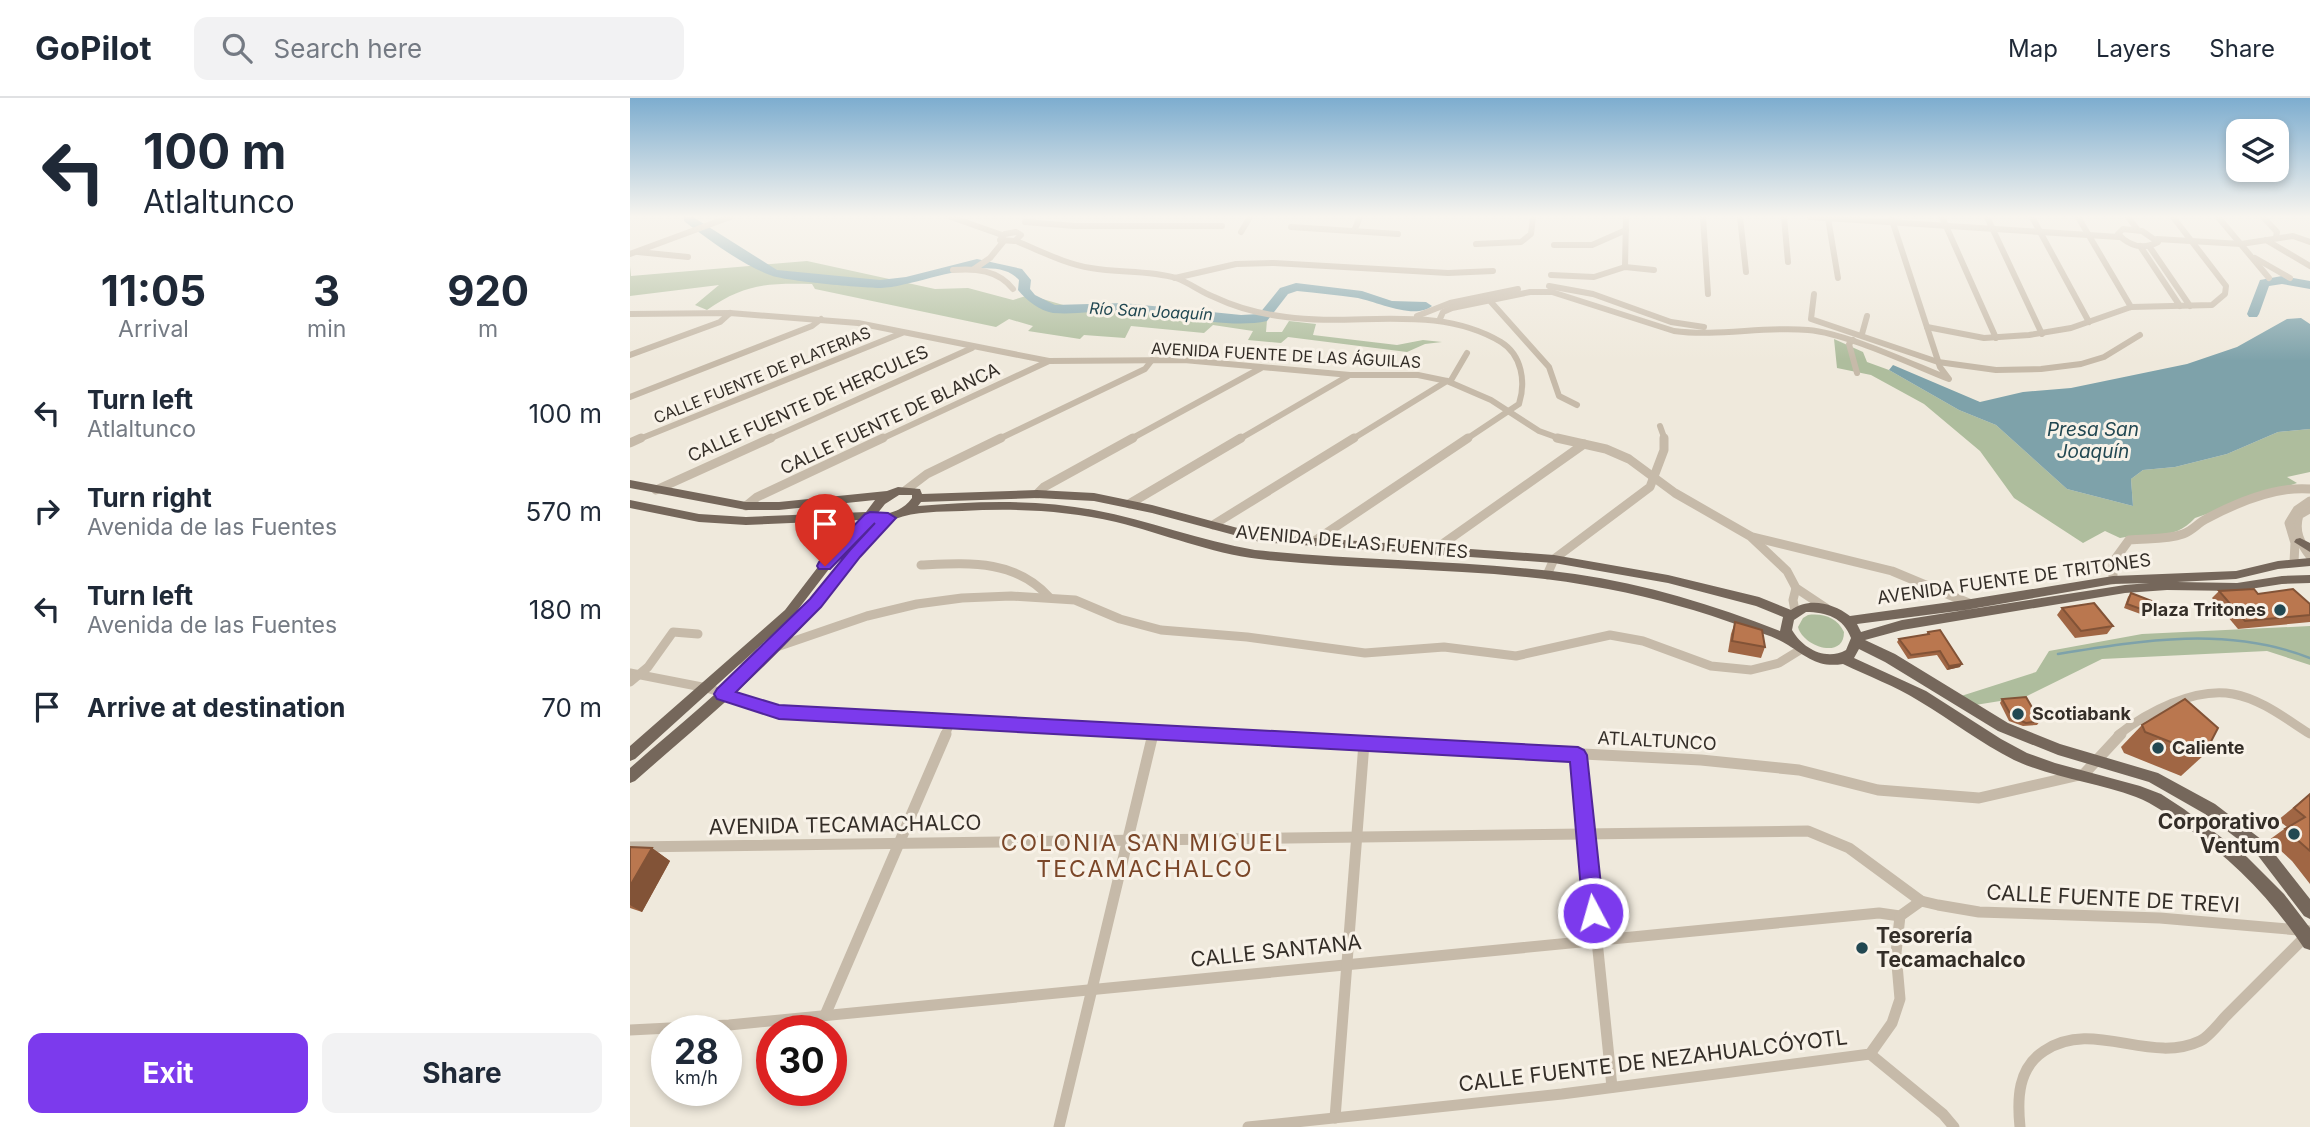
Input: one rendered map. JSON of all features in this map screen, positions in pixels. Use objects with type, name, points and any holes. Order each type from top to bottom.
[{"type":"main road","points":[[630,484],[746,506],[779,506],[888,495],[906,490],[916,492],[918,498],[906,511],[888,518],[840,516],[724,520],[670,513],[630,504]]},
{"type":"main road","name":"AVENIDA DE LAS FUENTES","points":[[918,498],[1037,494],[1094,497],[1152,509],[1260,538],[1554,559],[1668,579],[1793,613]]},
{"type":"main road","points":[[630,755],[789,613],[825,566],[888,495]]},
{"type":"main road","points":[[840,516],[849,498]]},
{"type":"main road","name":"AVENIDA DE LAS FUENTES","points":[[906,511],[1002,507],[1059,509],[1095,514],[1212,546],[1263,555],[1547,575],[1601,583],[1736,619],[1795,645]]},
{"type":"main road","points":[[1142,526],[1154,517],[1152,509]]},
{"type":"main road","points":[[1156,531],[1156,522],[1169,514]]},
{"type":"main road","points":[[630,777],[771,649],[816,603],[855,553],[888,518]]},
{"type":"main road","name":"AVENIDA FUENTE DE TRITONES","points":[[1848,621],[2113,580],[2236,575],[2294,562],[2308,552]]},
{"type":"main road","name":"AVENIDA FUENTE DE TRITONES","points":[[1857,640],[1902,625],[2125,589],[2167,586],[2237,587],[2310,579]]},
{"type":"main road","points":[[2307,935],[2240,858],[2156,799],[2084,774],[2047,767],[2020,756],[1919,694],[1843,658],[1817,658],[1795,645],[1786,624],[1793,613],[1804,607],[1826,608],[1848,621],[1857,640],[2004,727],[2058,749],[2152,777],[2210,809],[2261,848],[2310,911]]},
{"type":"main road","points":[[1843,658],[1853,651],[1857,640]]},
{"type":"main road","points":[[2099,760],[2107,776],[2115,784]]},
{"type":"street","points":[[1080,265],[1175,278],[1236,306],[1267,314],[1301,319],[1366,322],[1391,317],[1439,321],[1475,330],[1506,345],[1514,355],[1524,386],[1524,395],[1519,404],[1313,542]]},
{"type":"street","points":[[1175,278],[1232,265]]},
{"type":"street","points":[[1309,265],[1448,273],[1493,271]]},
{"type":"street","points":[[1706,265],[1708,294]]},
{"type":"street","points":[[1745,265],[1746,272]]},
{"type":"street","points":[[1836,265],[1838,278]]},
{"type":"street","points":[[1439,321],[1447,310],[1491,302],[1502,295],[1552,292],[1654,325],[1688,333],[1740,328],[1793,328],[1853,340],[1949,380],[1939,365],[1907,265]]},
{"type":"street","points":[[1963,265],[1996,338]]},
{"type":"street","points":[[2010,265],[2042,334]]},
{"type":"street","points":[[2058,265],[2089,322]]},
{"type":"street","points":[[2106,265],[2131,307]]},
{"type":"street","points":[[2153,265],[2180,306]]},
{"type":"street","points":[[2162,265],[2190,306]]},
{"type":"street","points":[[1927,327],[1972,337],[1996,338],[2042,334],[2089,322],[2131,307],[2212,305],[2222,296],[2226,286],[2210,265]]},
{"type":"street","points":[[2258,265],[2269,278]]},
{"type":"street","points":[[2267,265],[2290,278]]},
{"type":"street","points":[[953,270],[979,266],[1003,278],[1013,289]]},
{"type":"street","points":[[1551,275],[1594,277],[1625,267],[1654,270]]},
{"type":"street","points":[[1413,318],[1450,303],[1548,286],[1577,290],[1616,301],[1671,322],[1695,327],[1794,325],[1853,340],[1919,365],[1999,370],[2043,368],[2099,358],[2140,335]]},
{"type":"street","points":[[1814,294],[1811,318],[1861,334],[1939,365]]},
{"type":"street","points":[[1610,309],[1616,301]]},
{"type":"street","points":[[1491,302],[1549,368],[1559,396],[1577,405]]},
{"type":"street","points":[[630,355],[720,322],[730,313]]},
{"type":"street","name":"AVENIDA FUENTE DE LAS ÁGUILAS","points":[[630,314],[730,313],[821,319],[904,332],[972,348],[1049,361],[1205,361],[1350,375],[1418,375],[1448,382],[1481,395],[1539,431],[1559,439],[1606,449],[1629,459],[1675,493],[1750,536],[1787,571],[1796,588],[1826,608]]},
{"type":"street","points":[[1861,334],[1867,316]]},
{"type":"street","points":[[630,397],[812,326],[821,319]]},
{"type":"street","name":"CALLE FUENTE DE PLATERIAS","points":[[630,443],[904,332]]},
{"type":"street","points":[[1853,340],[1849,344],[1857,373]]},
{"type":"street","name":"CALLE FUENTE DE HERCULES","points":[[656,490],[972,348]]},
{"type":"street","points":[[1213,525],[1448,382],[1467,353]]},
{"type":"street","points":[[906,490],[920,478],[1145,369],[1152,360]]},
{"type":"street","name":"CALLE FUENTE DE BLANCA","points":[[746,506],[757,497],[1049,361]]},
{"type":"street","points":[[1037,494],[1044,487],[1262,367]]},
{"type":"street","points":[[1129,504],[1350,375]]},
{"type":"street","points":[[1547,575],[1554,559],[1650,487],[1652,476],[1667,447],[1666,435],[1660,426]]},
{"type":"street","points":[[1434,550],[1584,444]]},
{"type":"street","points":[[2113,580],[2113,562],[2129,540],[2179,536],[2189,532],[2201,521],[2234,508],[2299,487],[2310,489]]},
{"type":"street","points":[[2294,562],[2297,552],[2288,525],[2289,518],[2295,510],[2310,501]]},
{"type":"street","points":[[2308,552],[2296,520],[2299,514],[2310,508]]},
{"type":"street","points":[[1750,536],[1804,548],[1937,586],[1970,604]]},
{"type":"street","points":[[921,565],[993,566],[1020,572],[1041,585],[1049,597]]},
{"type":"street","points":[[1793,613],[1796,588]]},
{"type":"street","points":[[739,660],[867,616],[917,604],[962,598],[1049,597],[1075,600],[1120,619],[1161,630],[1247,637],[1365,653],[1444,647],[1480,654],[1516,656],[1610,635],[1643,641],[1711,666],[1751,670],[1779,663],[1795,645]]},
{"type":"street","points":[[630,682],[644,675],[651,660],[673,632],[698,634]]},
{"type":"street","name":"ATLALTUNCO","points":[[630,673],[707,688],[779,712],[1701,760],[1799,770],[1878,790],[1954,797],[1979,798],[2084,774]]},
{"type":"street","points":[[2084,774],[2099,760],[2115,738],[2136,721],[2187,699],[2213,693],[2234,695],[2265,706],[2310,734]]},
{"type":"street","points":[[826,1013],[951,721]]},
{"type":"street","points":[[1059,1127],[1153,732]]},
{"type":"street","points":[[1335,1118],[1364,743]]},
{"type":"street","points":[[1578,755],[1612,1087]]},
{"type":"street","name":"AVENIDA TECAMACHALCO","points":[[630,847],[1808,831],[1849,848],[1922,901]]},
{"type":"street","points":[[1900,916],[1922,901]]},
{"type":"street","name":"CALLE FUENTE DE TREVI","points":[[1922,901],[1979,912],[2160,918],[2307,935]]},
{"type":"street","name":"CALLE SANTANA","points":[[630,1030],[729,1025],[826,1013],[1879,913],[1900,916]]},
{"type":"street","name":"CALLE FUENTE DE NEZAHUALCÓYOTL","points":[[1248,1127],[1612,1087],[1870,1054],[1892,1023],[1900,999],[1896,953],[1900,916]]},
{"type":"street","points":[[2020,1127],[2018,1107],[2022,1078],[2032,1059],[2053,1045],[2077,1038],[2117,1041],[2162,1051],[2200,1041],[2307,935]]},
{"type":"street","points":[[1870,1054],[1943,1114],[1954,1127]]},
{"type":"green space","points":[[760,265],[825,265],[935,289],[968,288],[1013,300],[1029,295],[1070,307],[1125,306],[1220,318],[1267,320],[1266,332],[1282,332],[1289,321],[1316,324],[1313,335],[1397,345],[1423,340],[1442,342],[1425,344],[1407,352],[1288,337],[1281,343],[1248,340],[1253,331],[1213,325],[1204,333],[1131,326],[1125,338],[1084,335],[1080,339],[1028,331],[1033,326],[1009,319],[996,327],[815,289],[812,284],[757,287],[733,295],[707,310],[695,305],[719,285],[630,296],[630,266],[631,276]]},
{"type":"green space","points":[[1834,339],[1863,352],[1867,362],[1889,370],[1959,410],[1996,425],[2067,489],[2133,506],[2131,479],[2143,470],[2175,467],[2227,454],[2278,432],[2310,429],[2310,472],[2287,477],[2297,483],[2195,518],[2178,531],[2120,538],[2105,531],[2083,543],[2014,498],[1980,451],[1924,404],[1871,375],[1837,368]]},
{"type":"green space","points":[[1808,615],[1825,616],[1841,627],[1844,632],[1838,646],[1823,648],[1801,634],[1798,627]]},
{"type":"green space","points":[[2310,626],[2310,665],[2267,651],[2102,659],[2025,697],[1969,706],[1958,697],[2036,672],[2049,651],[2142,634]]},
{"type":"water","name":"Presa San Joaquín","points":[[2301,318],[2310,324],[2310,429],[2278,432],[2227,454],[2175,467],[2143,470],[2131,479],[2133,506],[2067,489],[1996,425],[1959,410],[1889,370],[1893,365],[1980,402],[2023,392],[2071,388],[2187,364],[2237,347],[2287,319]]},
{"type":"building","points":[[2254,589],[2258,594],[2293,589],[2310,604],[2310,615],[2245,621],[2219,591]]},
{"type":"building","points":[[2131,593],[2152,601],[2149,612],[2127,604]]},
{"type":"building","points":[[2094,603],[2113,626],[2081,631],[2062,608]]},
{"type":"building","points":[[1735,622],[1762,630],[1765,647],[1732,641]]},
{"type":"building","points":[[1940,630],[1962,664],[1949,666],[1940,651],[1911,655],[1899,639],[1929,634],[1928,632]]},
{"type":"building","name":"Scotiabank","points":[[2026,697],[2040,721],[2026,723],[2012,717],[2002,699]]},
{"type":"building","points":[[2185,699],[2218,728],[2204,755],[2145,732],[2142,725]]},
{"type":"building","points":[[2310,794],[2310,851],[2285,829],[2305,817],[2294,808]]},
{"type":"building","points":[[630,847],[652,848],[630,886]]},
{"type":"waterway","name":"Río San Joaquín","points":[[760,265],[774,273],[880,284],[906,281],[969,265]]},
{"type":"waterway","name":"Río San Joaquín","points":[[986,265],[1018,272],[1025,280],[1024,290],[1031,298],[1053,309],[1123,307],[1241,319],[1263,318],[1284,291],[1296,287],[1362,295],[1391,305],[1426,306]]},
{"type":"waterway","name":"Río San Joaquín","points":[[2253,314],[2264,283],[2282,280],[2310,285]]},
{"type":"waterway","points":[[2058,654],[2153,641],[2217,639],[2279,648],[2310,658]]},
{"type":"place","name":"Plaza Tritones","points":[[2280,610]]},
{"type":"place","name":"Scotiabank","points":[[2018,714]]},
{"type":"place","name":"Caliente","points":[[2158,748]]},
{"type":"place","name":"Corporativo Ventum","points":[[2294,834]]},
{"type":"place","name":"Tesorería Tecamachalco","points":[[1862,948]]},
{"type":"district","name":"COLONIA SAN MIGUEL TECAMACHALCO","points":[[1145,856]]},
{"type":"route","points":[[825,566],[870,517],[888,518],[855,553],[816,603],[723,694],[779,712],[1578,755],[1593,913]]}]
